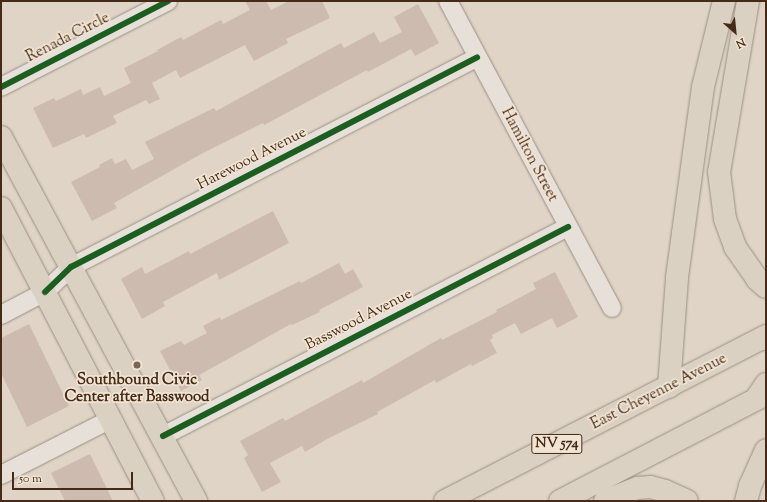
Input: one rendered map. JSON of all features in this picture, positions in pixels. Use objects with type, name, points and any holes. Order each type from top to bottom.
[{"type":"main road","points":[[669,387],[677,277],[683,233],[704,87],[724,1]]},
{"type":"main road","points":[[748,1],[719,172],[725,218],[735,247],[762,283]]},
{"type":"main road","points":[[1,136],[163,436],[196,501]]},
{"type":"main road","points":[[1,152],[25,181]]},
{"type":"main road","points":[[1,208],[153,501]]},
{"type":"main road","name":"East Cheyenne Avenue","points":[[445,501],[764,338]]},
{"type":"main road","points":[[560,501],[763,392]]},
{"type":"main road","points":[[748,493],[766,450]]},
{"type":"main road","points":[[605,501],[638,488],[651,487],[665,491],[687,501]]},
{"type":"street","name":"Renada Circle","points":[[1,88],[140,7],[168,1]]},
{"type":"street","name":"Hamilton Street","points":[[448,1],[612,308]]},
{"type":"street","name":"Harewood Avenue","points":[[1,315],[45,292],[71,267],[477,57]]},
{"type":"street","name":"Basswood Avenue","points":[[163,436],[568,227]]},
{"type":"street","points":[[1,475],[111,419]]},
{"type":"building","points":[[245,1],[266,1],[271,10],[289,1],[322,1],[330,18],[286,39],[288,43],[254,61],[245,45],[180,78],[176,70],[152,83],[160,99],[149,104],[146,100],[113,116],[117,123],[86,138],[84,134],[53,148],[33,108],[54,98],[56,101],[81,89],[83,95],[100,87],[104,96],[131,83],[124,68],[158,51],[157,50],[181,37],[183,40],[221,20],[223,24],[250,10]]},
{"type":"building","points":[[418,4],[439,43],[415,56],[411,49],[368,72],[367,70],[264,125],[263,123],[201,154],[114,203],[117,208],[92,221],[71,182],[100,167],[99,165],[112,158],[115,164],[126,159],[132,170],[154,159],[145,142],[214,108],[216,111],[341,43],[344,48],[374,32],[380,43],[402,32],[394,17]]},
{"type":"building","points":[[273,211],[289,243],[219,280],[217,273],[163,302],[165,306],[142,319],[121,279],[142,267],[145,274],[189,251],[190,254]]},
{"type":"building","points":[[339,263],[345,274],[353,269],[363,287],[319,310],[320,312],[292,325],[291,324],[199,375],[202,380],[181,391],[160,351],[181,341],[184,345],[207,333],[203,326],[220,317],[221,320],[300,281],[301,283]]},
{"type":"building","points":[[555,272],[578,317],[557,328],[552,318],[521,334],[515,323],[492,335],[493,338],[490,340],[497,353],[472,366],[471,364],[436,383],[435,380],[377,412],[378,414],[329,438],[305,452],[302,446],[270,463],[281,482],[262,492],[244,458],[248,455],[240,441],[283,418],[285,421],[362,380],[363,383],[441,338],[442,340],[497,312],[496,310],[536,289],[533,283]]},
{"type":"building","points":[[29,324],[69,406],[27,427],[1,373],[1,338]]},
{"type":"building","points":[[90,454],[113,501],[65,501],[51,473]]},
{"type":"cycle path","points":[[1,87],[168,1]]},
{"type":"cycle path","points":[[45,292],[71,267],[477,57]]},
{"type":"cycle path","points":[[163,436],[568,227]]},
{"type":"place","name":"Southbound Civic Center after Basswood","points":[[137,365]]}]
